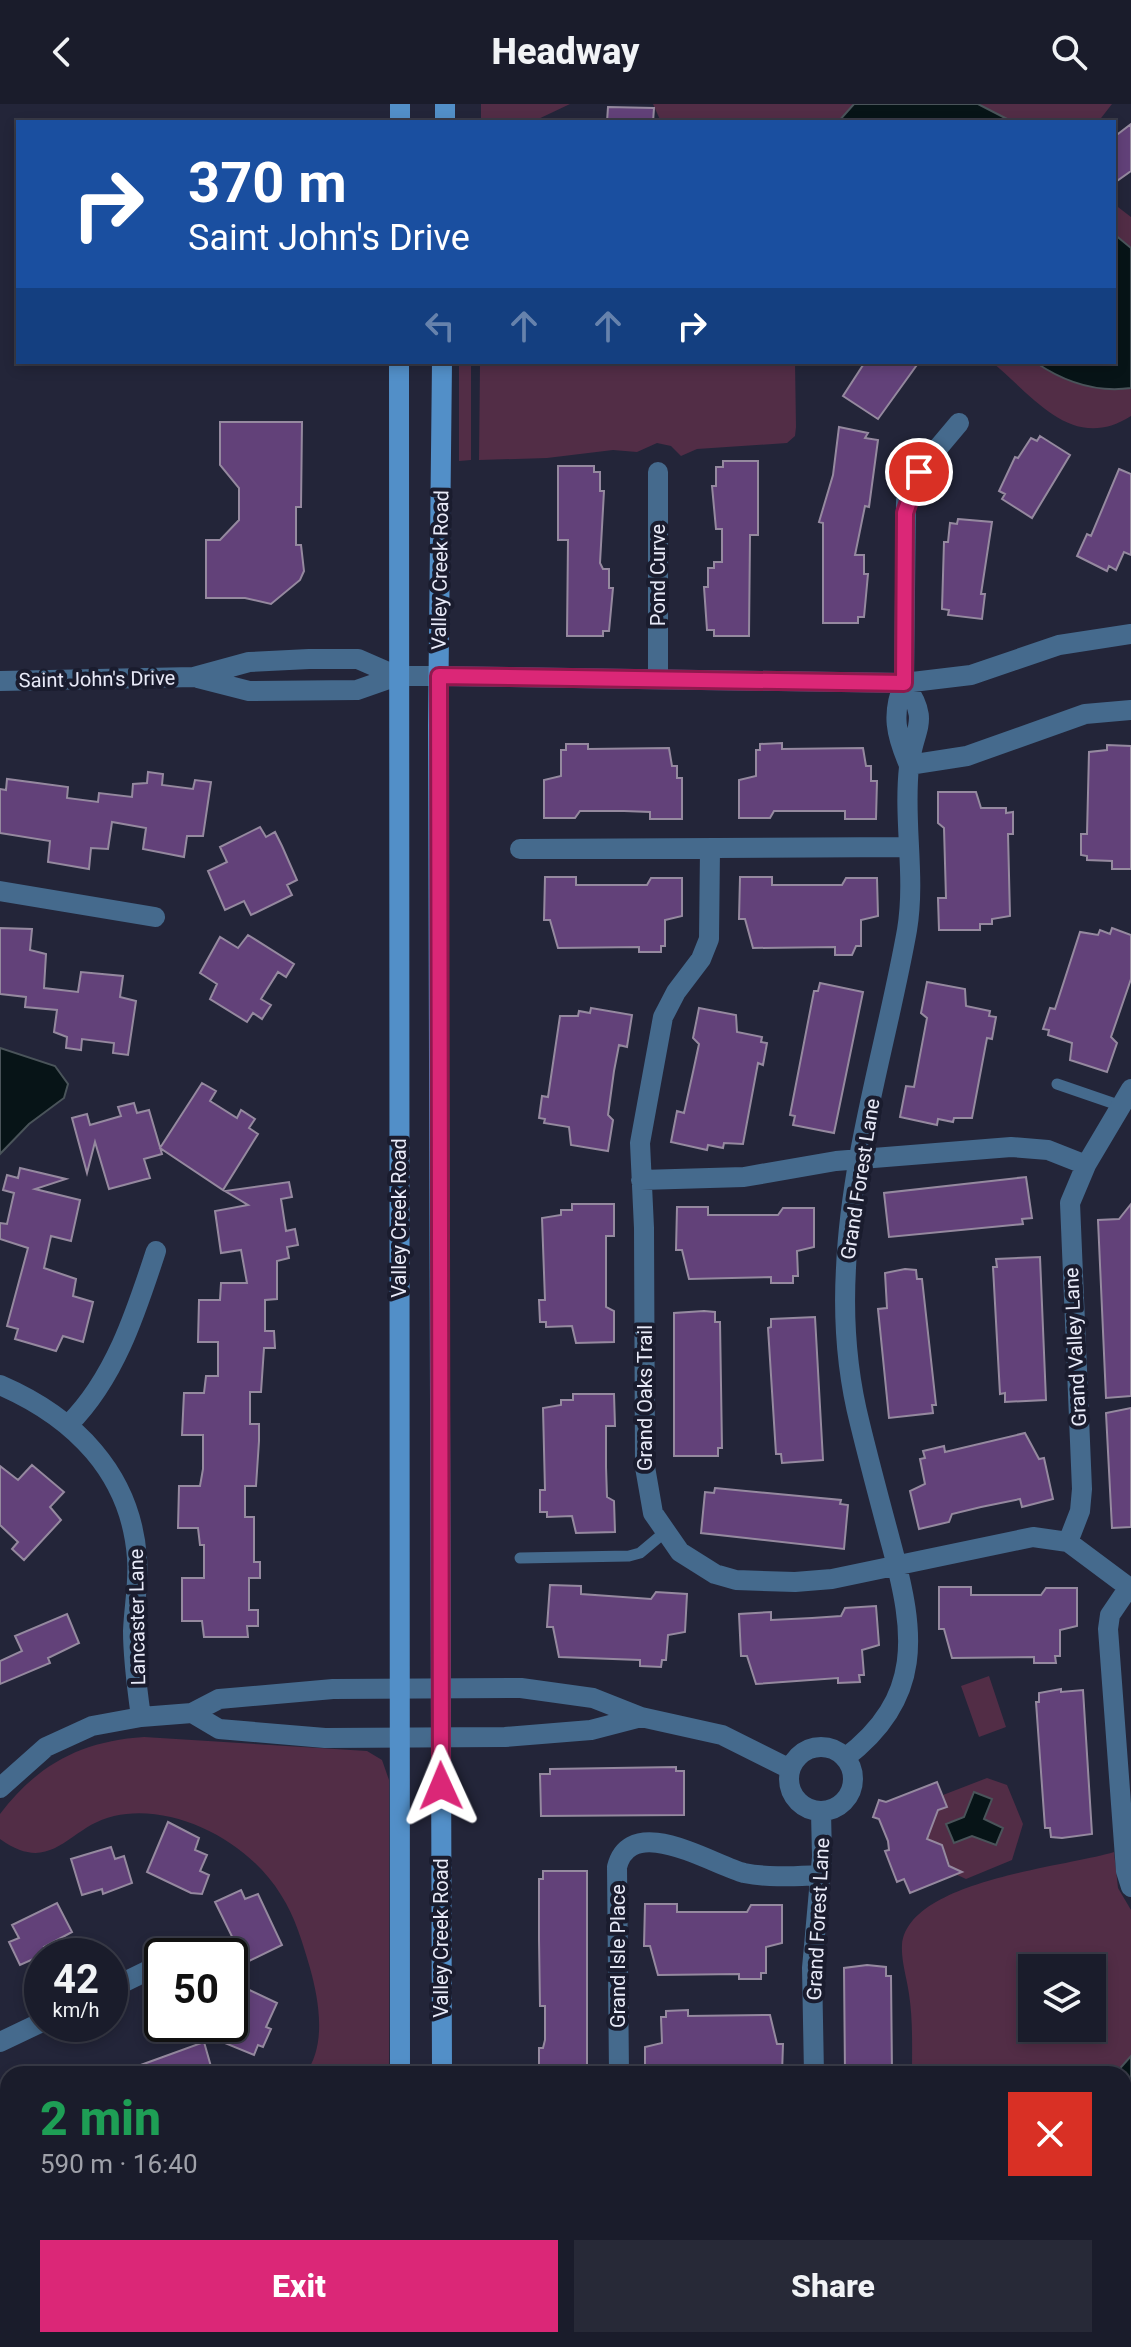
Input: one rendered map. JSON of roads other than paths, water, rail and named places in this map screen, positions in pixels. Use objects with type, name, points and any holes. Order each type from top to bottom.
[{"type":"main road","name":"Valley Creek Road","points":[[399,364],[400,2066]]},
{"type":"main road","name":"Valley Creek Road","points":[[442,364],[439,676],[442,2066]]},
{"type":"street","name":"Grand Forest Lane","points":[[845,1758],[883,1724],[900,1693],[907,1670],[908,1618],[897,1563],[859,1422],[847,1343],[847,1247],[860,1159],[907,927],[909,765],[896,733],[895,704],[904,683],[906,501],[922,467],[959,423]]},
{"type":"street","name":"Pond Curve","points":[[658,472],[658,679]]},
{"type":"street","name":"Saint John's Drive","points":[[194,677],[249,691],[357,690],[397,676],[904,683],[971,675],[1059,645],[1131,634]]},
{"type":"street","name":"Saint John's Drive","points":[[0,681],[194,677],[249,662],[309,659],[358,659],[397,676]]},
{"type":"street","points":[[909,765],[967,756],[1085,714],[1131,710]]},
{"type":"street","points":[[520,849],[909,847]]},
{"type":"street","name":"Grand Oaks Trail","points":[[710,849],[709,939],[701,959],[676,992],[663,1017],[640,1143],[646,1478],[653,1513],[680,1552],[696,1565],[736,1580],[795,1582],[832,1579],[1026,1537],[1068,1542]]},
{"type":"street","points":[[0,891],[155,917]]},
{"type":"street","name":"Grand Valley Lane","points":[[1068,1542],[1080,1511],[1082,1489],[1069,1220],[1073,1194],[1086,1165],[1126,1097]]},
{"type":"street","points":[[641,1180],[744,1177],[860,1159],[1025,1147],[1048,1150],[1086,1165]]},
{"type":"street","points":[[69,1424],[95,1390],[121,1344],[156,1251]]},
{"type":"street","name":"Lancaster Lane","points":[[0,1385],[41,1405],[69,1424],[110,1473],[131,1523],[137,1560],[133,1645],[141,1717]]},
{"type":"street","points":[[1068,1542],[1130,1588],[1110,1615],[1108,1629],[1125,1863],[1131,1887]]},
{"type":"street","points":[[0,1788],[32,1757],[61,1739],[92,1726],[141,1717],[192,1713],[219,1699],[321,1690],[399,1688],[521,1688],[593,1698],[641,1717],[722,1735],[790,1769]]},
{"type":"street","points":[[192,1713],[219,1729],[318,1738],[505,1737],[591,1730],[641,1717]]},
{"type":"street","points":[[814,1747],[826,1747],[845,1758],[851,1767],[851,1790],[838,1807],[821,1812],[808,1809],[793,1797],[789,1788],[790,1769],[795,1759],[814,1747]]},
{"type":"street","name":"Grand Forest Lane","points":[[814,2066],[813,1958],[820,1875],[821,1812]]},
{"type":"street","name":"Grand Isle Place","points":[[619,2066],[617,1867],[628,1848],[637,1844],[670,1845],[753,1874],[820,1875]]},
{"type":"street","points":[[0,2042],[24,2031]]},
{"type":"street","points":[[0,2112],[0,2198]]},
{"type":"lane","points":[[1057,1084],[1126,1097]]},
{"type":"lane","points":[[520,1558],[629,1556],[640,1553],[665,1532]]}]
